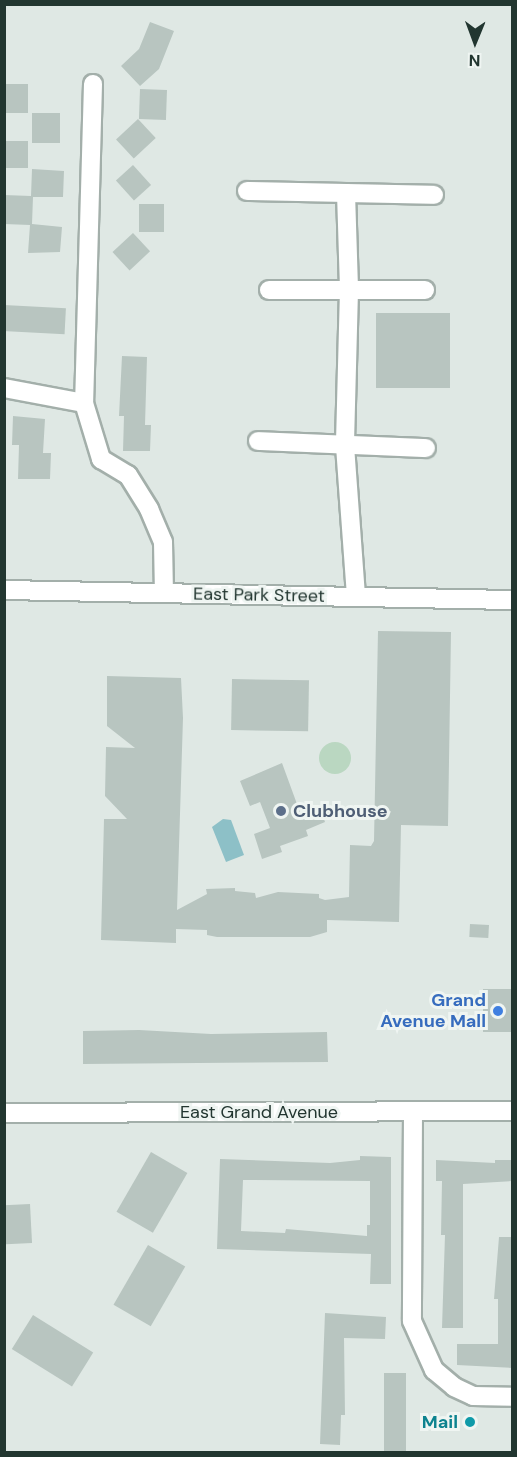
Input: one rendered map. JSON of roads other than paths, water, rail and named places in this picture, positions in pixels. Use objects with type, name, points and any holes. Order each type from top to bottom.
[{"type":"street","points":[[93,84],[84,403],[100,459],[128,475],[149,509],[163,543],[164,593]]},
{"type":"street","points":[[248,191],[434,195]]},
{"type":"street","points":[[346,193],[349,290],[345,446],[356,597]]},
{"type":"street","points":[[269,290],[425,290]]},
{"type":"street","points":[[4,388],[84,403]]},
{"type":"street","points":[[258,441],[426,448]]},
{"type":"street","name":"East Park Street","points":[[4,590],[513,600]]},
{"type":"street","name":"East Grand Avenue","points":[[4,1113],[513,1111]]},
{"type":"street","points":[[413,1112],[412,1301],[416,1331],[434,1370],[454,1387],[472,1396],[513,1397]]},
{"type":"water","points":[[223,819],[231,820],[244,855],[226,862],[212,827]]},
{"type":"place","name":"Clubhouse","points":[[281,811]]},
{"type":"place","name":"Grand Avenue Mall","points":[[498,1011]]},
{"type":"place","name":"Mail","points":[[470,1422]]}]
